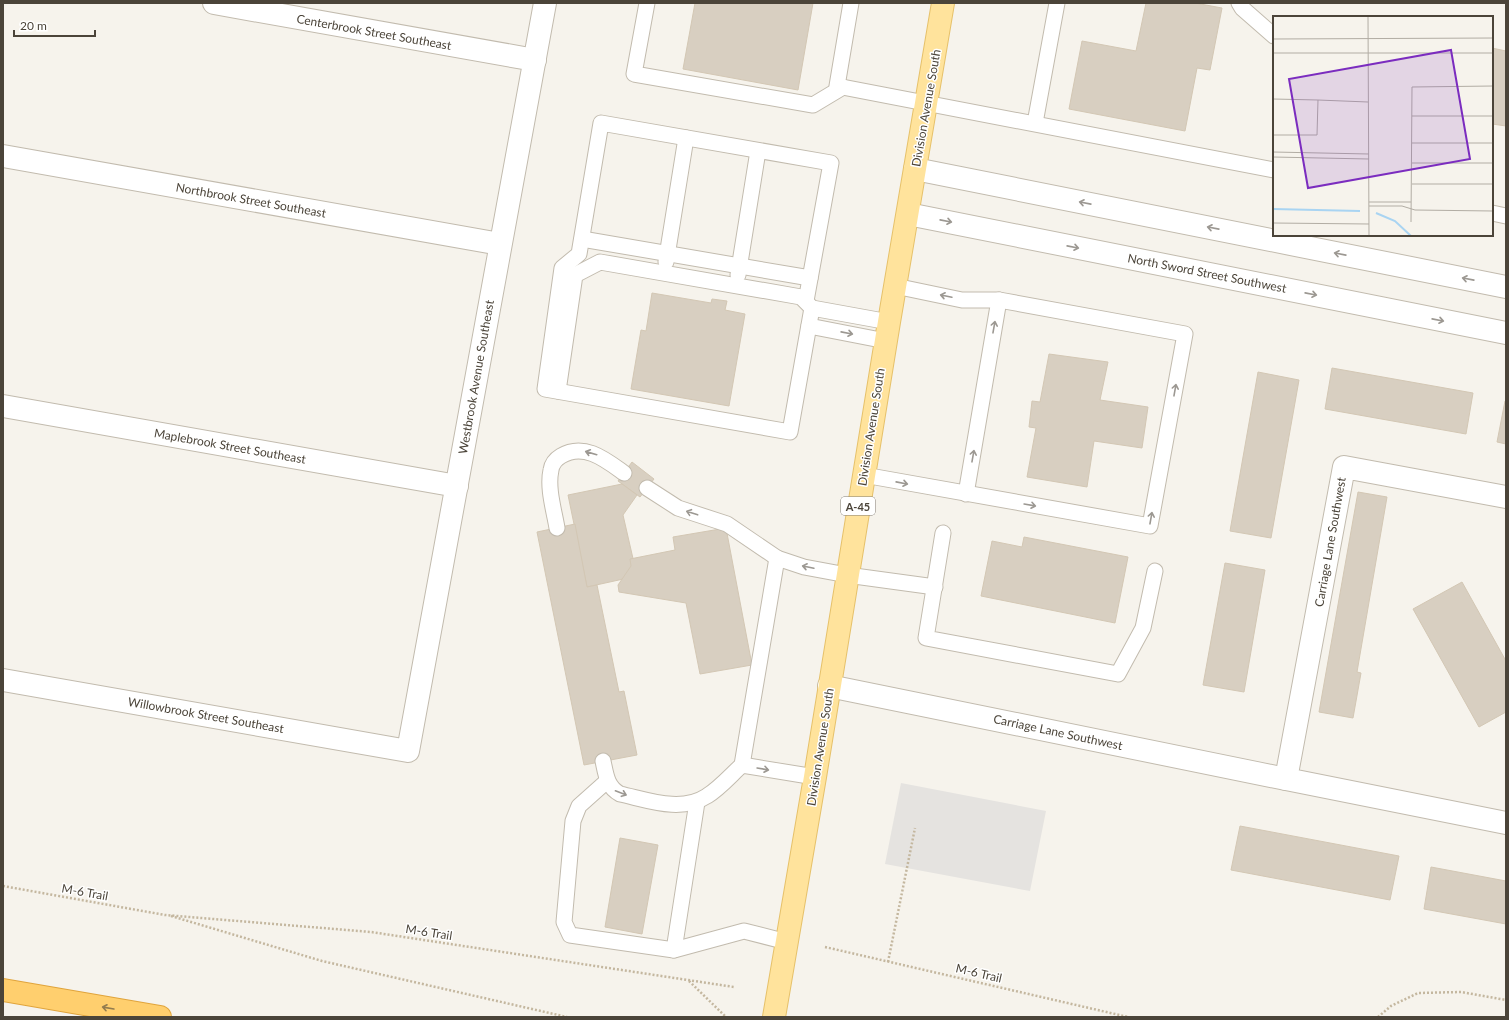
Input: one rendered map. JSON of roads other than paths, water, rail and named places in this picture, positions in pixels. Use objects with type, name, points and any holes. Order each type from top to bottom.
[{"type":"highway","points":[[3,990],[160,1017]]},
{"type":"main road","name":"Division Avenue South","points":[[774,1017],[815,777],[887,331],[943,3]]},
{"type":"street","name":"Centerbrook Street Southeast","points":[[214,3],[535,60]]},
{"type":"street","name":"Westbrook Avenue Southeast","points":[[408,751],[545,3]]},
{"type":"street","name":"Northbrook Street Southeast","points":[[3,156],[500,244]]},
{"type":"street","points":[[915,169],[1506,287]]},
{"type":"street","name":"North Sword Street Southwest","points":[[908,214],[1506,333]]},
{"type":"street","name":"Maplebrook Street Southeast","points":[[3,406],[457,486]]},
{"type":"street","name":"Carriage Lane Southwest","points":[[1286,779],[1344,467],[1506,496]]},
{"type":"street","name":"Willowbrook Street Southeast","points":[[3,680],[408,751]]},
{"type":"street","name":"Carriage Lane Southwest","points":[[829,686],[1506,823]]},
{"type":"lane","points":[[648,3],[634,74],[813,105],[843,87]]},
{"type":"lane","points":[[851,3],[837,86],[1273,167]]},
{"type":"lane","points":[[1035,123],[1057,3]]},
{"type":"lane","points":[[1239,3],[1242,8],[1273,35]]},
{"type":"lane","points":[[601,123],[758,150],[831,163],[810,278],[809,326],[790,432],[545,389],[562,268],[579,254],[601,123]]},
{"type":"lane","points":[[664,273],[686,138]]},
{"type":"lane","points":[[736,286],[758,150]]},
{"type":"lane","points":[[1493,213],[1506,216]]},
{"type":"lane","points":[[582,239],[810,278]]},
{"type":"lane","points":[[558,391],[575,275],[600,262],[801,297],[809,305],[887,331]]},
{"type":"lane","points":[[864,475],[1150,526],[1185,334],[999,300],[962,300],[895,286]]},
{"type":"lane","points":[[966,494],[999,300]]},
{"type":"lane","points":[[809,326],[887,331]]},
{"type":"lane","points":[[557,528],[551,491],[550,470],[556,459],[568,452],[580,450],[601,456],[624,473]]},
{"type":"lane","points":[[647,488],[678,508],[727,524],[776,558],[804,567],[934,587]]},
{"type":"lane","points":[[944,533],[926,638],[1118,674],[1143,628],[1155,570]]},
{"type":"lane","points":[[603,761],[607,781],[615,791],[620,794],[682,805],[697,802],[712,792],[742,765],[776,558]]},
{"type":"lane","points":[[742,765],[815,777]]},
{"type":"lane","points":[[607,781],[579,806],[573,821],[564,922],[570,935],[674,950],[744,932],[787,942]]},
{"type":"lane","points":[[674,950],[697,802]]}]
